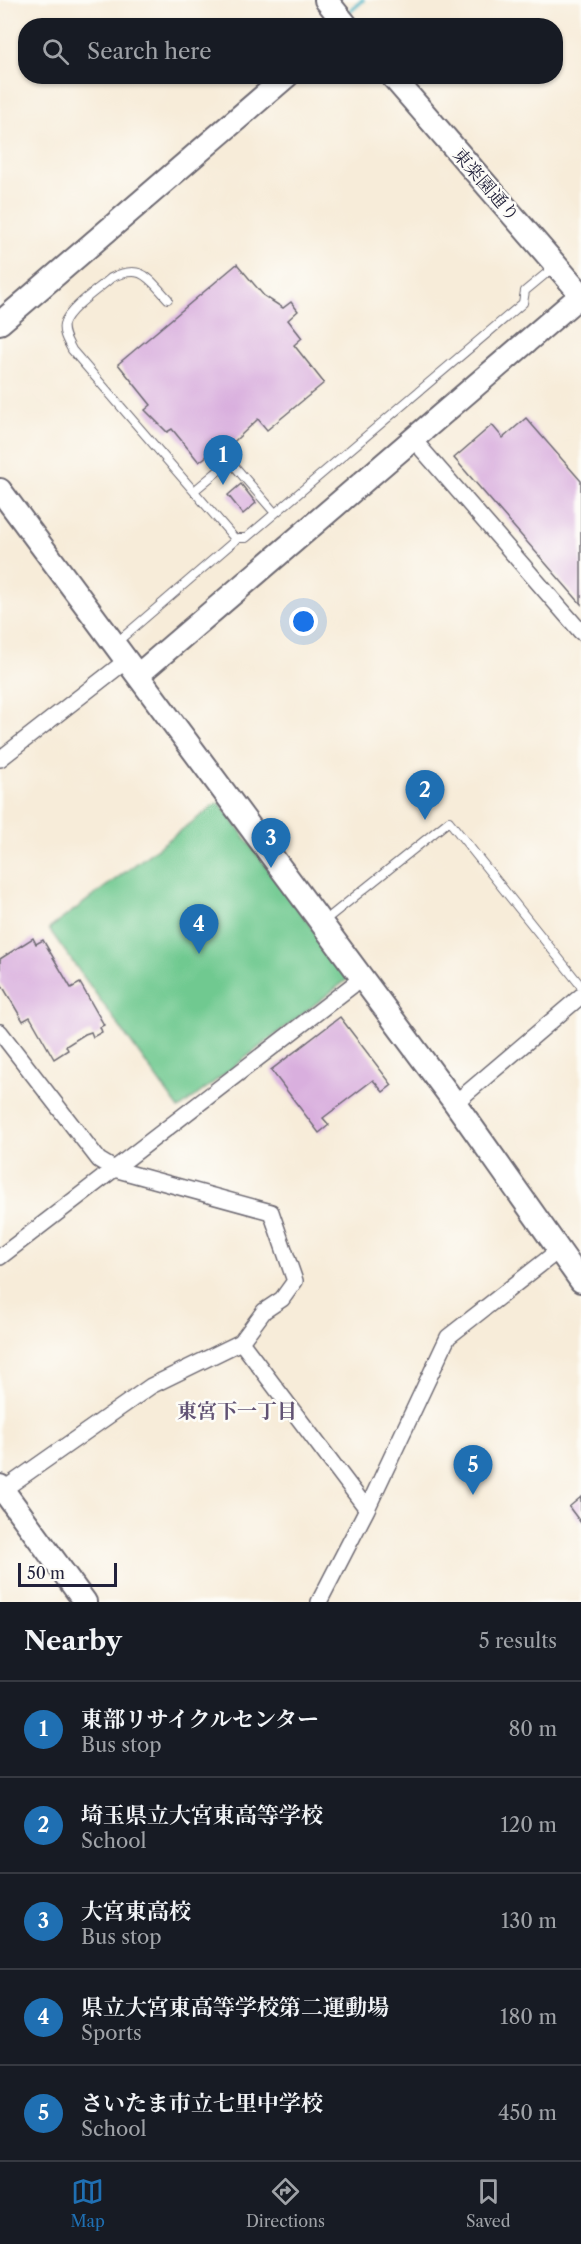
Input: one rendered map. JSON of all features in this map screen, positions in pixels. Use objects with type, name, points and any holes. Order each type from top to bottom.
[{"type":"street","points":[[326,0],[341,18]]},
{"type":"street","points":[[0,323],[279,84]]},
{"type":"street","name":"東楽園通り","points":[[399,84],[581,295]]},
{"type":"street","points":[[0,759],[413,439],[581,295]]},
{"type":"street","points":[[413,439],[581,632]]},
{"type":"street","points":[[0,490],[455,1103],[581,1281]]},
{"type":"street","points":[[0,1257],[362,978]]},
{"type":"street","points":[[455,1103],[581,996]]},
{"type":"street","points":[[0,1032],[99,1160],[114,1169],[271,1212],[295,1281],[282,1299],[264,1311],[241,1342],[151,1386],[1,1489],[85,1602]]},
{"type":"street","points":[[319,1602],[367,1509],[448,1336],[559,1250]]},
{"type":"street","points":[[241,1342],[367,1509]]},
{"type":"lane","points":[[126,660],[236,540],[246,538],[523,303],[525,291],[555,265]]},
{"type":"lane","points":[[168,299],[144,274],[136,270],[120,274],[111,278],[69,314],[64,323],[64,333],[72,350],[236,540]]},
{"type":"lane","points":[[194,491],[230,461],[275,513]]},
{"type":"lane","points":[[322,923],[449,821],[581,986]]},
{"type":"green space","points":[[219,802],[349,978],[179,1109],[49,929]]},
{"type":"building","points":[[237,264],[264,296],[283,308],[291,302],[298,311],[288,320],[302,338],[294,345],[324,383],[267,430],[258,419],[221,454],[215,450],[199,462],[172,429],[167,432],[145,410],[151,405],[118,364]]},
{"type":"building","points":[[526,418],[581,481],[581,604],[454,458],[492,425],[503,438]]},
{"type":"building","points":[[241,484],[256,503],[243,514],[228,495]]},
{"type":"building","points":[[33,938],[36,944],[43,940],[71,988],[80,983],[104,1025],[100,1027],[102,1032],[93,1037],[91,1032],[85,1034],[66,1046],[68,1050],[54,1059],[30,1017],[23,1021],[0,982],[0,959]]},
{"type":"building","points":[[340,1017],[392,1085],[383,1092],[373,1080],[323,1118],[329,1125],[319,1133],[271,1070]]},
{"type":"building","points":[[581,1497],[581,1523],[569,1507]]},
{"type":"waterway","points":[[347,14],[363,0]]},
{"type":"place","name":"東部リサイクルセンター","points":[[223,485]]},
{"type":"place","name":"埼玉県立大宮東高等学校","points":[[425,820]]},
{"type":"place","name":"大宮東高校","points":[[271,868]]},
{"type":"place","name":"県立大宮東高等学校第二運動場","points":[[199,954]]},
{"type":"place","name":"さいたま市立七里中学校","points":[[473,1495]]},
{"type":"district","name":"東宮下一丁目","points":[[237,1411]]}]
